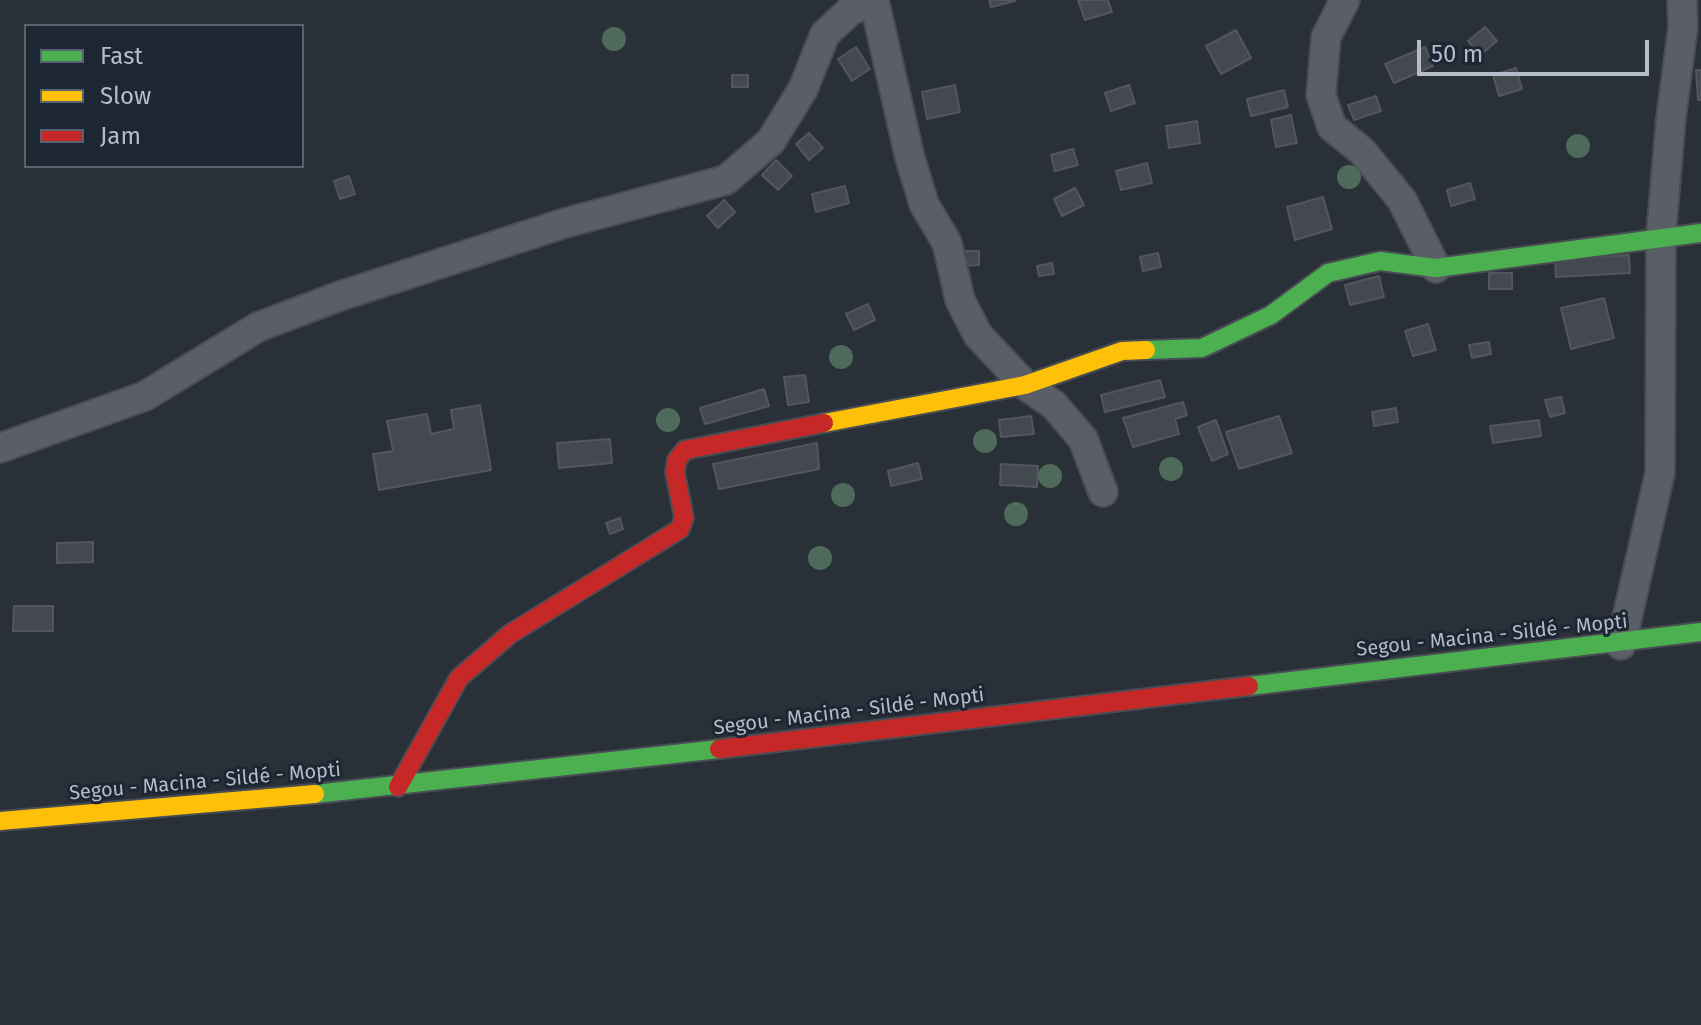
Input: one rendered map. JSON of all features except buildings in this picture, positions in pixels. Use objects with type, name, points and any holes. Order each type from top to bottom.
[{"type":"main road","points":[[398,787],[459,678],[510,634],[680,529],[684,518],[675,472],[677,460],[685,450],[1025,385],[1122,351],[1202,348],[1271,315],[1328,273],[1380,261],[1436,268],[1661,235],[1701,233]]},
{"type":"main road","name":"Segou - Macina - Sildé - Mopti","points":[[0,821],[398,787],[1621,645],[1701,632]]},
{"type":"street","points":[[0,448],[145,396],[258,327],[340,296],[565,223],[726,180],[771,141],[803,89],[825,34],[850,11],[872,0],[910,158],[924,204],[947,243],[960,300],[978,335],[1025,385],[1054,405],[1083,439],[1103,492]]},
{"type":"street","points":[[1345,0],[1326,37],[1321,95],[1332,127],[1362,151],[1402,200],[1436,268]]},
{"type":"street","points":[[1621,645],[1660,473],[1661,235],[1683,27],[1682,0]]},
{"type":"traffic: fast","points":[[1146,350],[1202,348],[1271,315],[1328,273],[1380,261],[1436,268],[1701,233]]},
{"type":"traffic: fast","points":[[1249,686],[1701,632]]},
{"type":"traffic: fast","points":[[315,794],[719,749]]},
{"type":"traffic: slow","points":[[824,423],[1025,385],[1122,351],[1146,350]]},
{"type":"traffic: slow","points":[[0,821],[315,794]]},
{"type":"traffic: jam","points":[[398,787],[459,678],[510,634],[680,529],[684,518],[675,472],[677,460],[685,450],[824,423]]},
{"type":"traffic: jam","points":[[719,749],[1249,686]]}]
